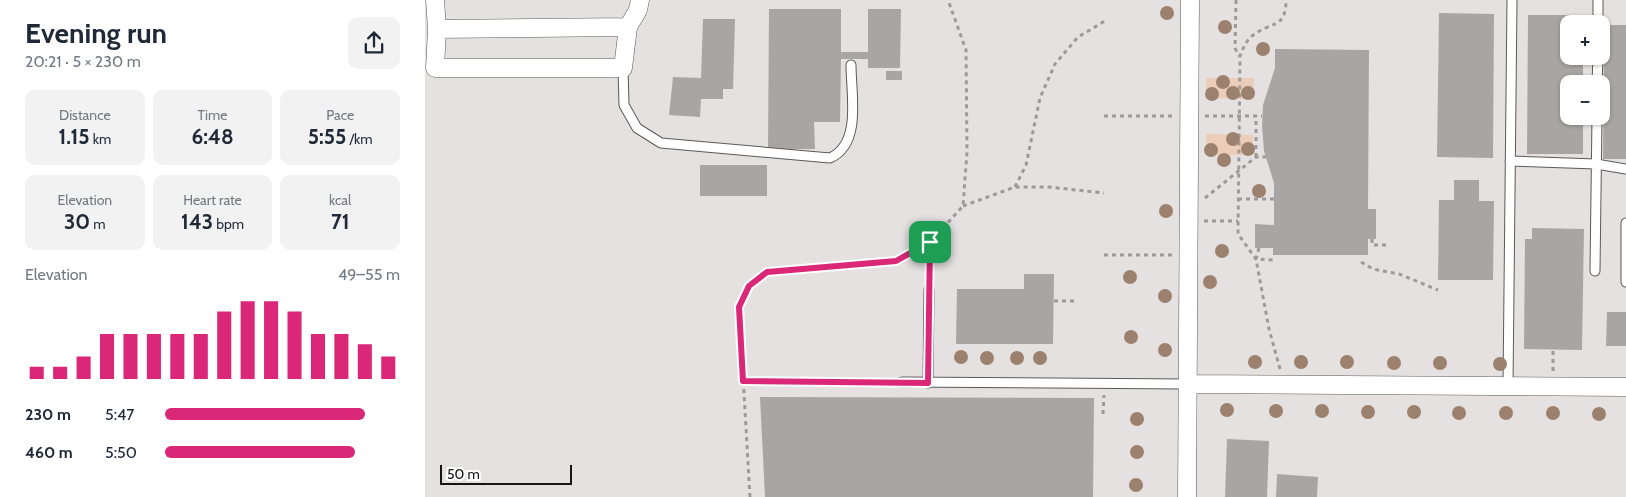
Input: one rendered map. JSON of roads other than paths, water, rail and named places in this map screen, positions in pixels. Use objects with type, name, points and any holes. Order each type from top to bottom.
[{"type":"street","points":[[435,0],[437,29],[435,68],[623,68],[628,27],[638,10],[640,0]]},
{"type":"street","points":[[1187,497],[1190,0]]},
{"type":"street","points":[[437,29],[628,27]]},
{"type":"street","points":[[1188,384],[1626,387]]},
{"type":"lane","points":[[1508,386],[1512,0]]},
{"type":"lane","points":[[1598,0],[1598,15]]},
{"type":"lane","points":[[623,68],[624,105],[637,128],[661,143],[830,158],[839,154],[845,146],[851,128],[851,65]]},
{"type":"lane","points":[[1595,272],[1597,125]]},
{"type":"lane","points":[[1510,161],[1596,164],[1626,169]]},
{"type":"lane","points":[[1626,223],[1626,282]]},
{"type":"lane","points":[[928,383],[929,290]]},
{"type":"lane","points":[[902,382],[1188,384]]}]
